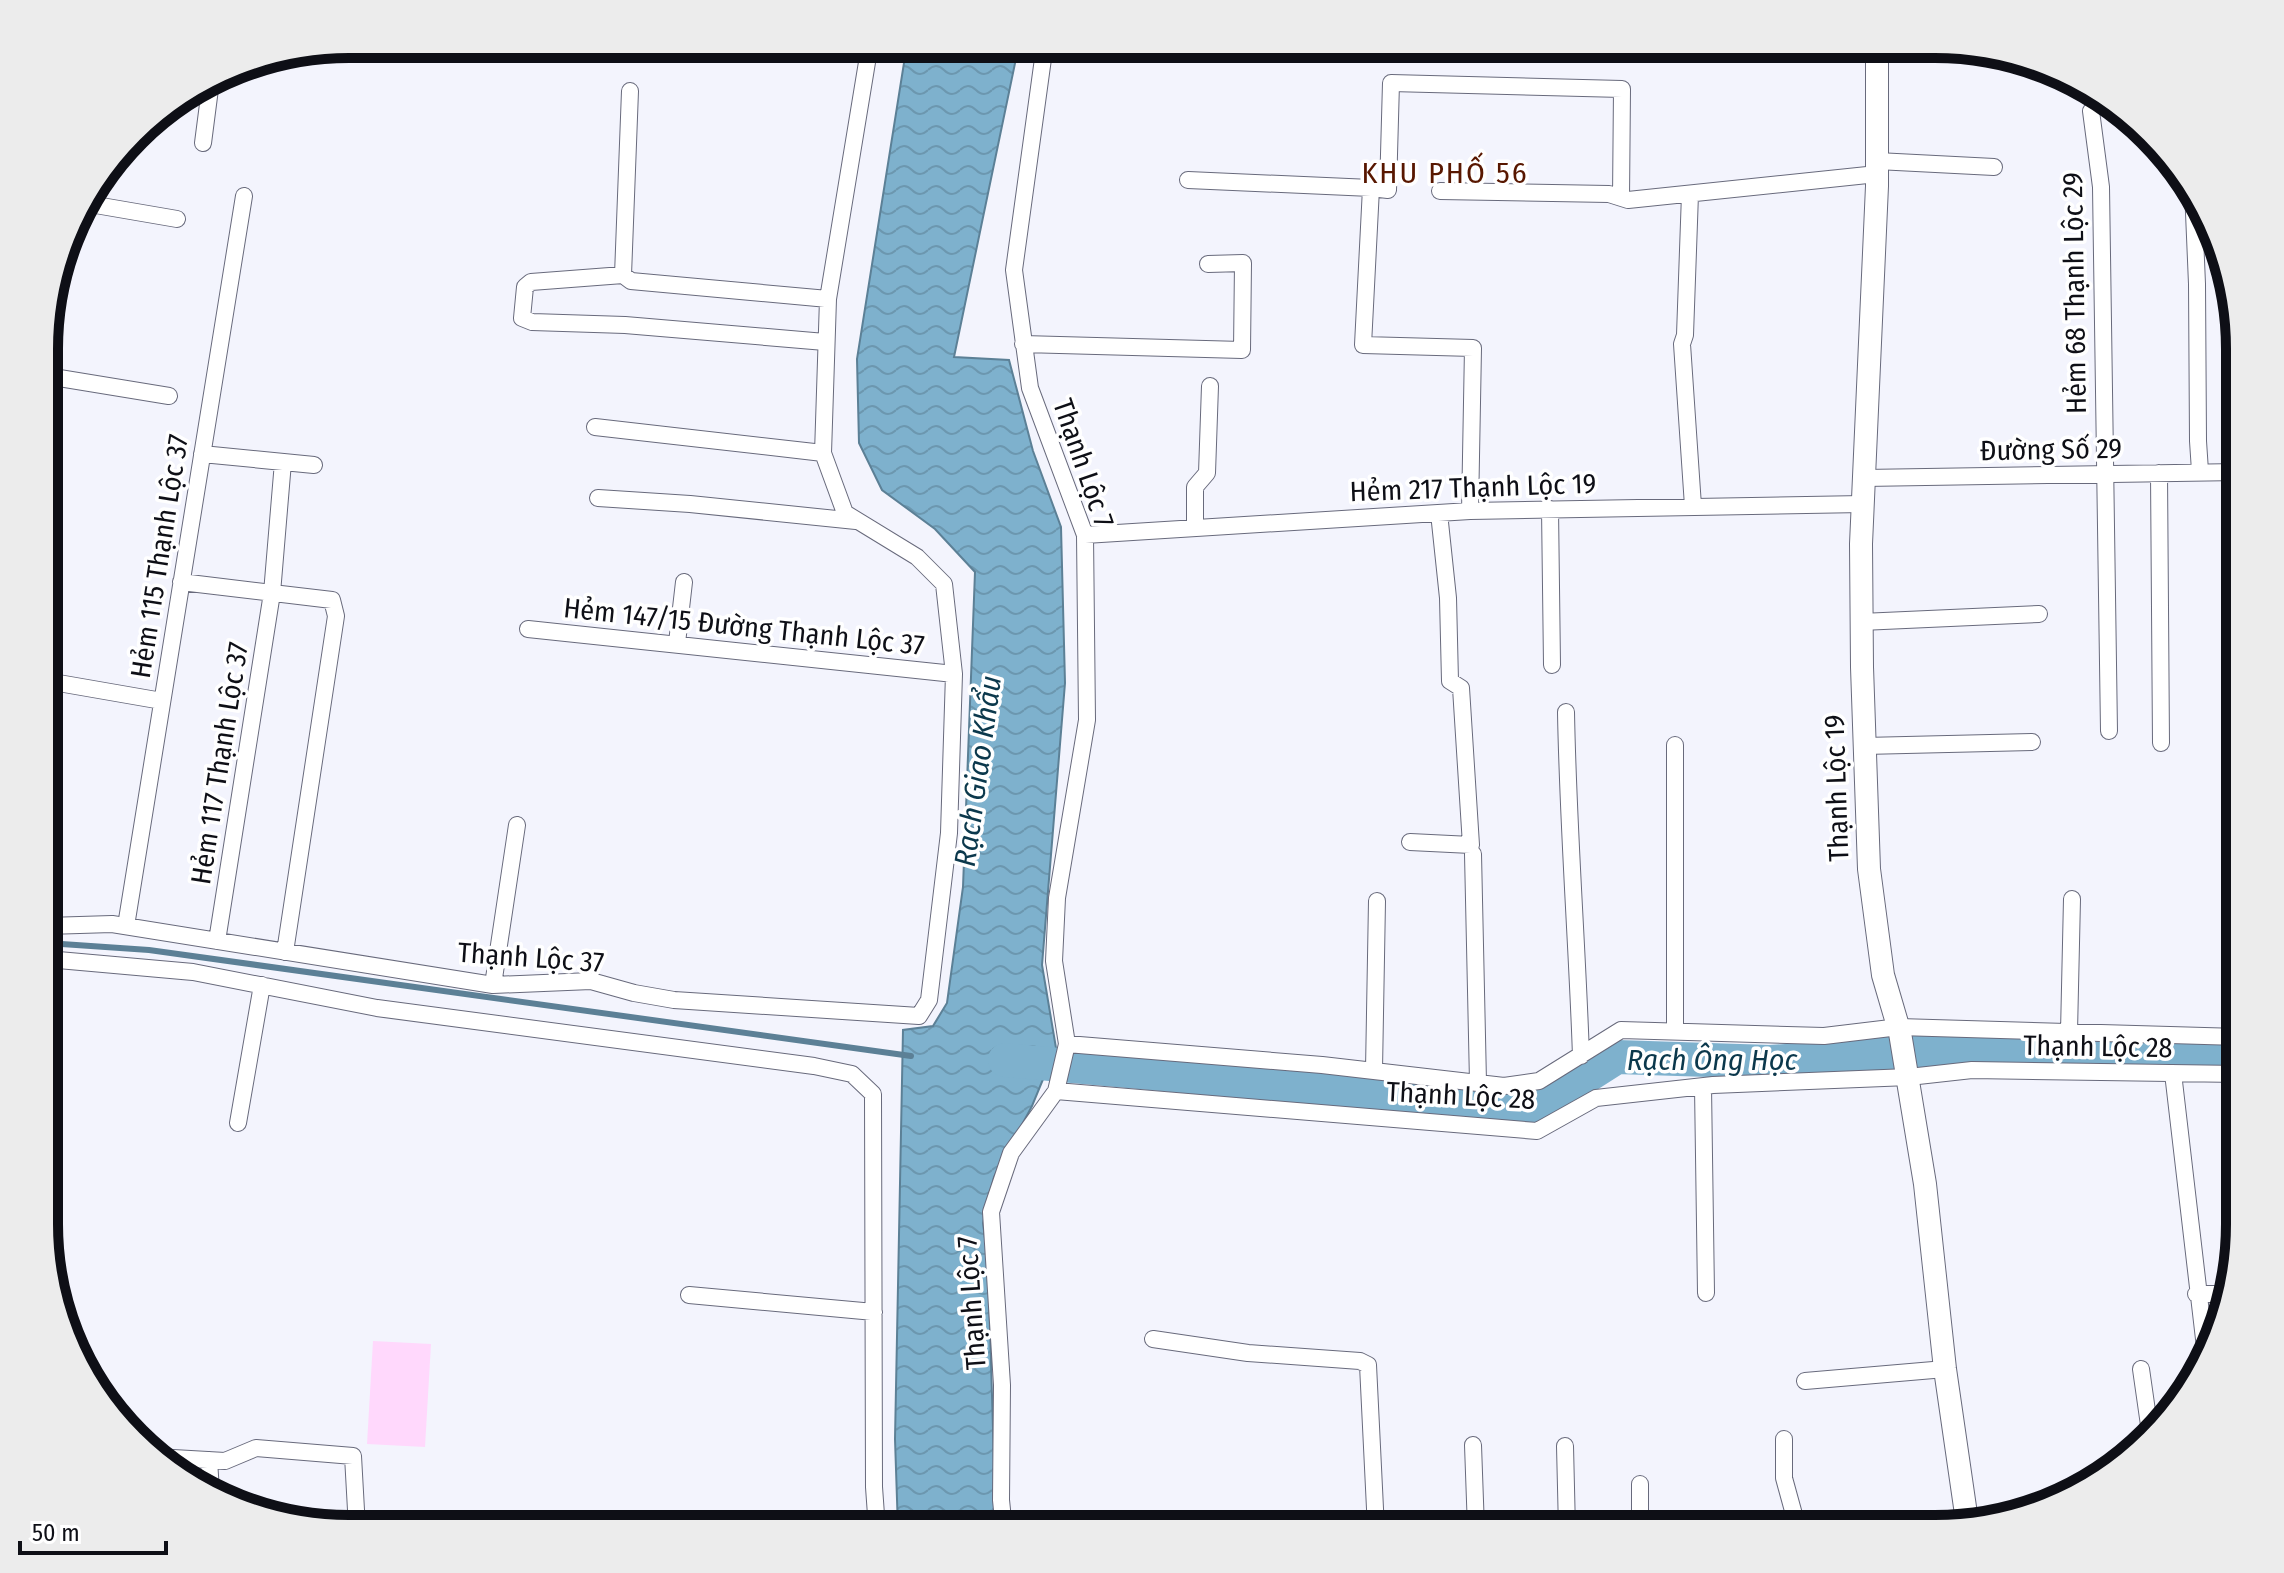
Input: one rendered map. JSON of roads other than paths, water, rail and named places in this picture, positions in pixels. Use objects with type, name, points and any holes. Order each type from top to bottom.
[{"type":"street","points":[[868,58],[828,299],[823,453],[845,513],[917,557],[944,584],[954,674]]},
{"type":"street","name":"Thạnh Lộc 7","points":[[1043,58],[1014,270],[1030,388],[1085,535],[1087,720],[1057,898],[1054,961],[1067,1044]]},
{"type":"street","name":"Thạnh Lộc 19","points":[[1877,58],[1877,168],[1861,622],[1869,869],[1883,975],[1900,1030],[1925,1184],[1945,1369],[1966,1513]]},
{"type":"street","points":[[1188,180],[1388,190],[1391,83],[1622,89],[1621,198]]},
{"type":"street","points":[[623,275],[630,91]]},
{"type":"street","points":[[203,143],[209,94]]},
{"type":"street","name":"Hẻm 68 Thạnh Lộc 29","points":[[2091,111],[2101,187],[2109,731]]},
{"type":"street","points":[[1440,191],[1609,194],[1628,200],[1877,168],[1994,167]]},
{"type":"street","points":[[1371,188],[1363,345],[1473,348],[1470,511]]},
{"type":"street","points":[[1690,194],[1685,335],[1682,344],[1693,506]]},
{"type":"street","name":"Hẻm 115 Thạnh Lộc 37","points":[[126,926],[244,196]]},
{"type":"street","points":[[96,205],[177,219]]},
{"type":"street","points":[[2194,217],[2200,471]]},
{"type":"street","points":[[1023,344],[1242,350],[1243,263],[1208,264]]},
{"type":"street","points":[[825,342],[625,325],[532,322],[522,318],[525,287],[531,282],[623,275],[631,281],[828,299]]},
{"type":"street","points":[[58,378],[169,396]]},
{"type":"street","points":[[1195,523],[1195,487],[1207,473],[1210,386]]},
{"type":"street","points":[[595,427],[823,453]]},
{"type":"street","points":[[202,454],[314,465]]},
{"type":"street","name":"Hẻm 117 Thạnh Lộc 37","points":[[217,941],[272,593],[283,462]]},
{"type":"street","name":"Đường Số 29","points":[[1864,478],[2226,472]]},
{"type":"street","points":[[2159,473],[2161,743]]},
{"type":"street","points":[[598,498],[858,521]]},
{"type":"street","name":"Hẻm 217 Thạnh Lộc 19","points":[[1085,535],[1195,523],[1470,511],[1863,504]]},
{"type":"street","points":[[1550,509],[1552,665]]},
{"type":"street","points":[[1410,842],[1471,845],[1461,688],[1450,681],[1448,598],[1439,513]]},
{"type":"street","points":[[181,582],[332,600],[336,616],[285,952]]},
{"type":"street","points":[[677,643],[684,582]]},
{"type":"street","points":[[1861,622],[2039,614]]},
{"type":"street","name":"Hẻm 147/15 Đường Thạnh Lộc 37","points":[[528,629],[954,674]]},
{"type":"street","name":"Thạnh Lộc 37","points":[[58,926],[112,924],[493,985],[591,981],[674,1000],[919,1016],[929,1000],[949,833],[954,674]]},
{"type":"street","points":[[58,683],[162,701]]},
{"type":"street","points":[[1566,712],[1581,1056]]},
{"type":"street","points":[[1864,746],[2032,742]]},
{"type":"street","points":[[1675,745],[1675,1031]]},
{"type":"street","points":[[493,985],[517,825]]},
{"type":"street","points":[[1473,854],[1478,1082]]},
{"type":"street","points":[[2069,1032],[2072,899]]},
{"type":"street","points":[[1374,1070],[1377,901]]},
{"type":"street","points":[[58,960],[193,972],[377,1008],[814,1066],[852,1074],[873,1094],[876,1515]]},
{"type":"street","points":[[238,1123],[262,985]]},
{"type":"street","name":"Thạnh Lộc 28","points":[[1067,1044],[1374,1070],[1504,1086],[1539,1081],[1621,1030],[1824,1036],[1900,1030],[2226,1037]]},
{"type":"street","points":[[1056,1091],[1067,1044]]},
{"type":"street","name":"Thạnh Lộc 28","points":[[1056,1091],[1537,1131],[1596,1098],[1703,1087],[1972,1070],[2226,1074]]},
{"type":"street","points":[[2173,1073],[2203,1337]]},
{"type":"street","points":[[1703,1087],[1706,1293]]},
{"type":"street","name":"Thạnh Lộc 7","points":[[1003,1515],[1002,1385],[991,1212],[1011,1153],[1056,1091]]},
{"type":"street","points":[[2196,1294],[2217,1294]]},
{"type":"street","points":[[689,1295],[874,1312]]},
{"type":"street","points":[[1153,1339],[1248,1353],[1360,1361],[1368,1365],[1375,1515]]},
{"type":"street","points":[[1805,1381],[1945,1369]]},
{"type":"street","points":[[2141,1369],[2149,1422]]},
{"type":"street","points":[[1784,1439],[1784,1478],[1794,1515]]},
{"type":"street","points":[[1473,1445],[1476,1515]]},
{"type":"street","points":[[1565,1446],[1567,1515]]},
{"type":"street","points":[[177,1458],[225,1461],[256,1448],[353,1456],[356,1515]]},
{"type":"street","points":[[209,1460],[210,1479]]},
{"type":"street","points":[[1640,1484],[1640,1515]]},
{"type":"water","name":"Rạch Giao Khẩu","points":[[905,58],[1016,58],[954,357],[1009,360],[1033,451],[1061,527],[1065,683],[1042,965],[1056,1048],[1032,1106],[994,1177],[983,1223],[988,1262],[996,1515],[898,1515],[895,1439],[903,1030],[933,1026],[947,1003],[963,887],[975,572],[935,529],[882,490],[859,443],[857,359]]},
{"type":"waterway","points":[[58,944],[149,950],[911,1056]]},
{"type":"waterway","name":"Rạch Ông Học","points":[[1005,1060],[1537,1108],[1617,1057],[1770,1062],[1928,1051],[2226,1058]]},
{"type":"district","name":"KHU PHỐ 56","points":[[1445,173]]}]
